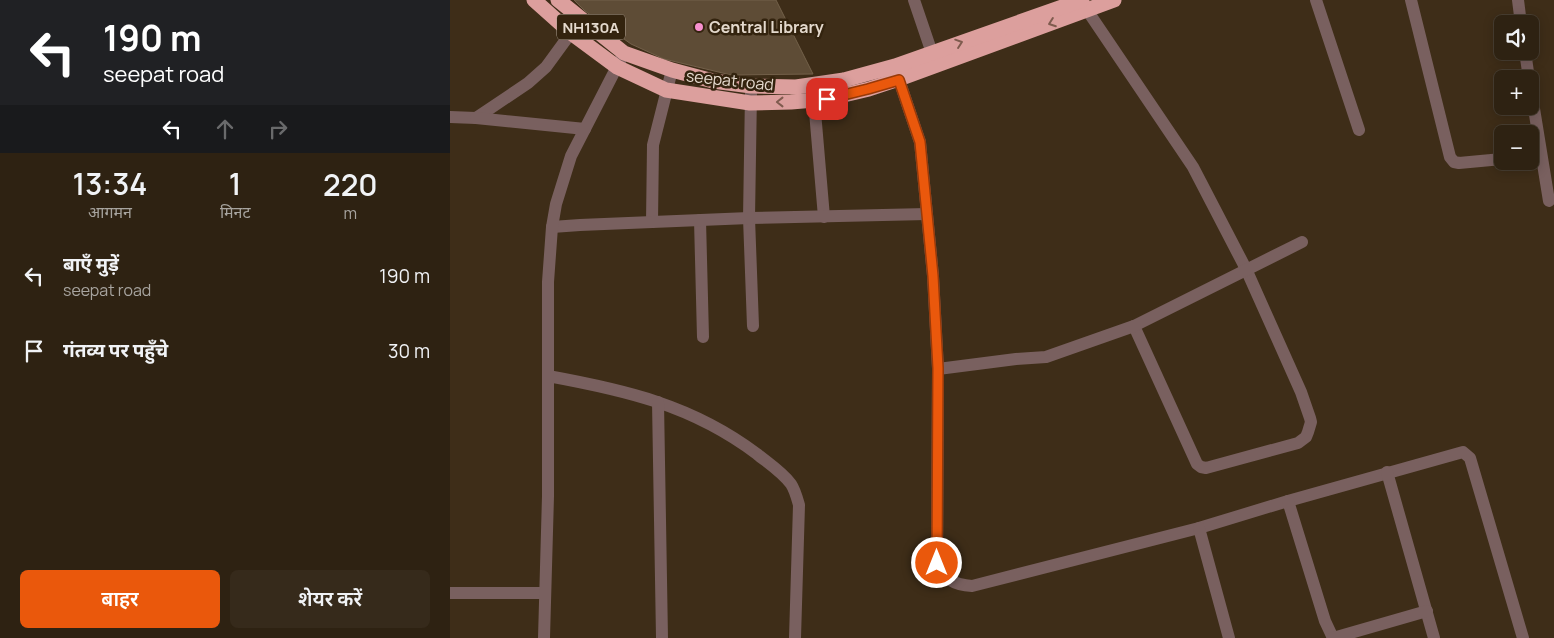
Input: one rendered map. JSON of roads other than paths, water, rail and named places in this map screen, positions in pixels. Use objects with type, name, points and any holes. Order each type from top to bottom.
[{"type":"highway","name":"seepat road","points":[[534,0],[571,32],[621,60],[666,90],[750,103],[827,99],[868,89],[932,53],[1085,5],[1114,0]]},
{"type":"highway","name":"NH130A","points":[[558,0],[581,19],[621,60]]},
{"type":"highway","name":"seepat road","points":[[621,60],[672,70],[713,81],[751,86],[796,86],[897,73],[1085,5]]},
{"type":"street","points":[[914,0],[932,53]]},
{"type":"street","points":[[1316,0],[1360,130]]},
{"type":"street","points":[[1411,0],[1450,157],[1454,162],[1459,163],[1494,160]]},
{"type":"street","points":[[1518,0],[1520,15]]},
{"type":"street","points":[[1085,5],[1193,167],[1246,269],[1301,392],[1311,422],[1306,437],[1298,443],[1206,468],[1200,466],[1197,464],[1134,326]]},
{"type":"street","points":[[476,118],[528,84],[546,67],[581,19]]},
{"type":"street","points":[[544,638],[548,496],[548,282],[552,227],[556,204],[571,156],[621,60]]},
{"type":"street","points":[[652,222],[653,145],[672,70]]},
{"type":"street","points":[[897,73],[920,142],[933,276],[938,368],[937,563],[944,575],[962,586],[972,586],[1200,528],[1460,452],[1468,455],[1523,638]]},
{"type":"street","points":[[751,86],[749,218],[753,326]]},
{"type":"street","points":[[814,100],[824,217]]},
{"type":"street","points":[[450,117],[585,129]]},
{"type":"street","points":[[1539,164],[1550,201]]},
{"type":"street","points":[[552,227],[749,218],[927,214]]},
{"type":"street","points":[[700,220],[703,337]]},
{"type":"street","points":[[938,368],[1046,357],[1134,326],[1302,242]]},
{"type":"street","points":[[548,376],[604,386],[658,402],[705,421],[744,444],[772,465],[792,485],[799,505],[795,638]]},
{"type":"street","points":[[658,402],[662,638]]},
{"type":"street","points":[[1387,472],[1434,638]]},
{"type":"street","points":[[1288,501],[1325,621],[1333,638],[1427,611]]},
{"type":"street","points":[[1200,528],[1229,638]]},
{"type":"street","points":[[450,593],[545,593]]},
{"type":"place","name":"Central Library","points":[[699,27]]}]
